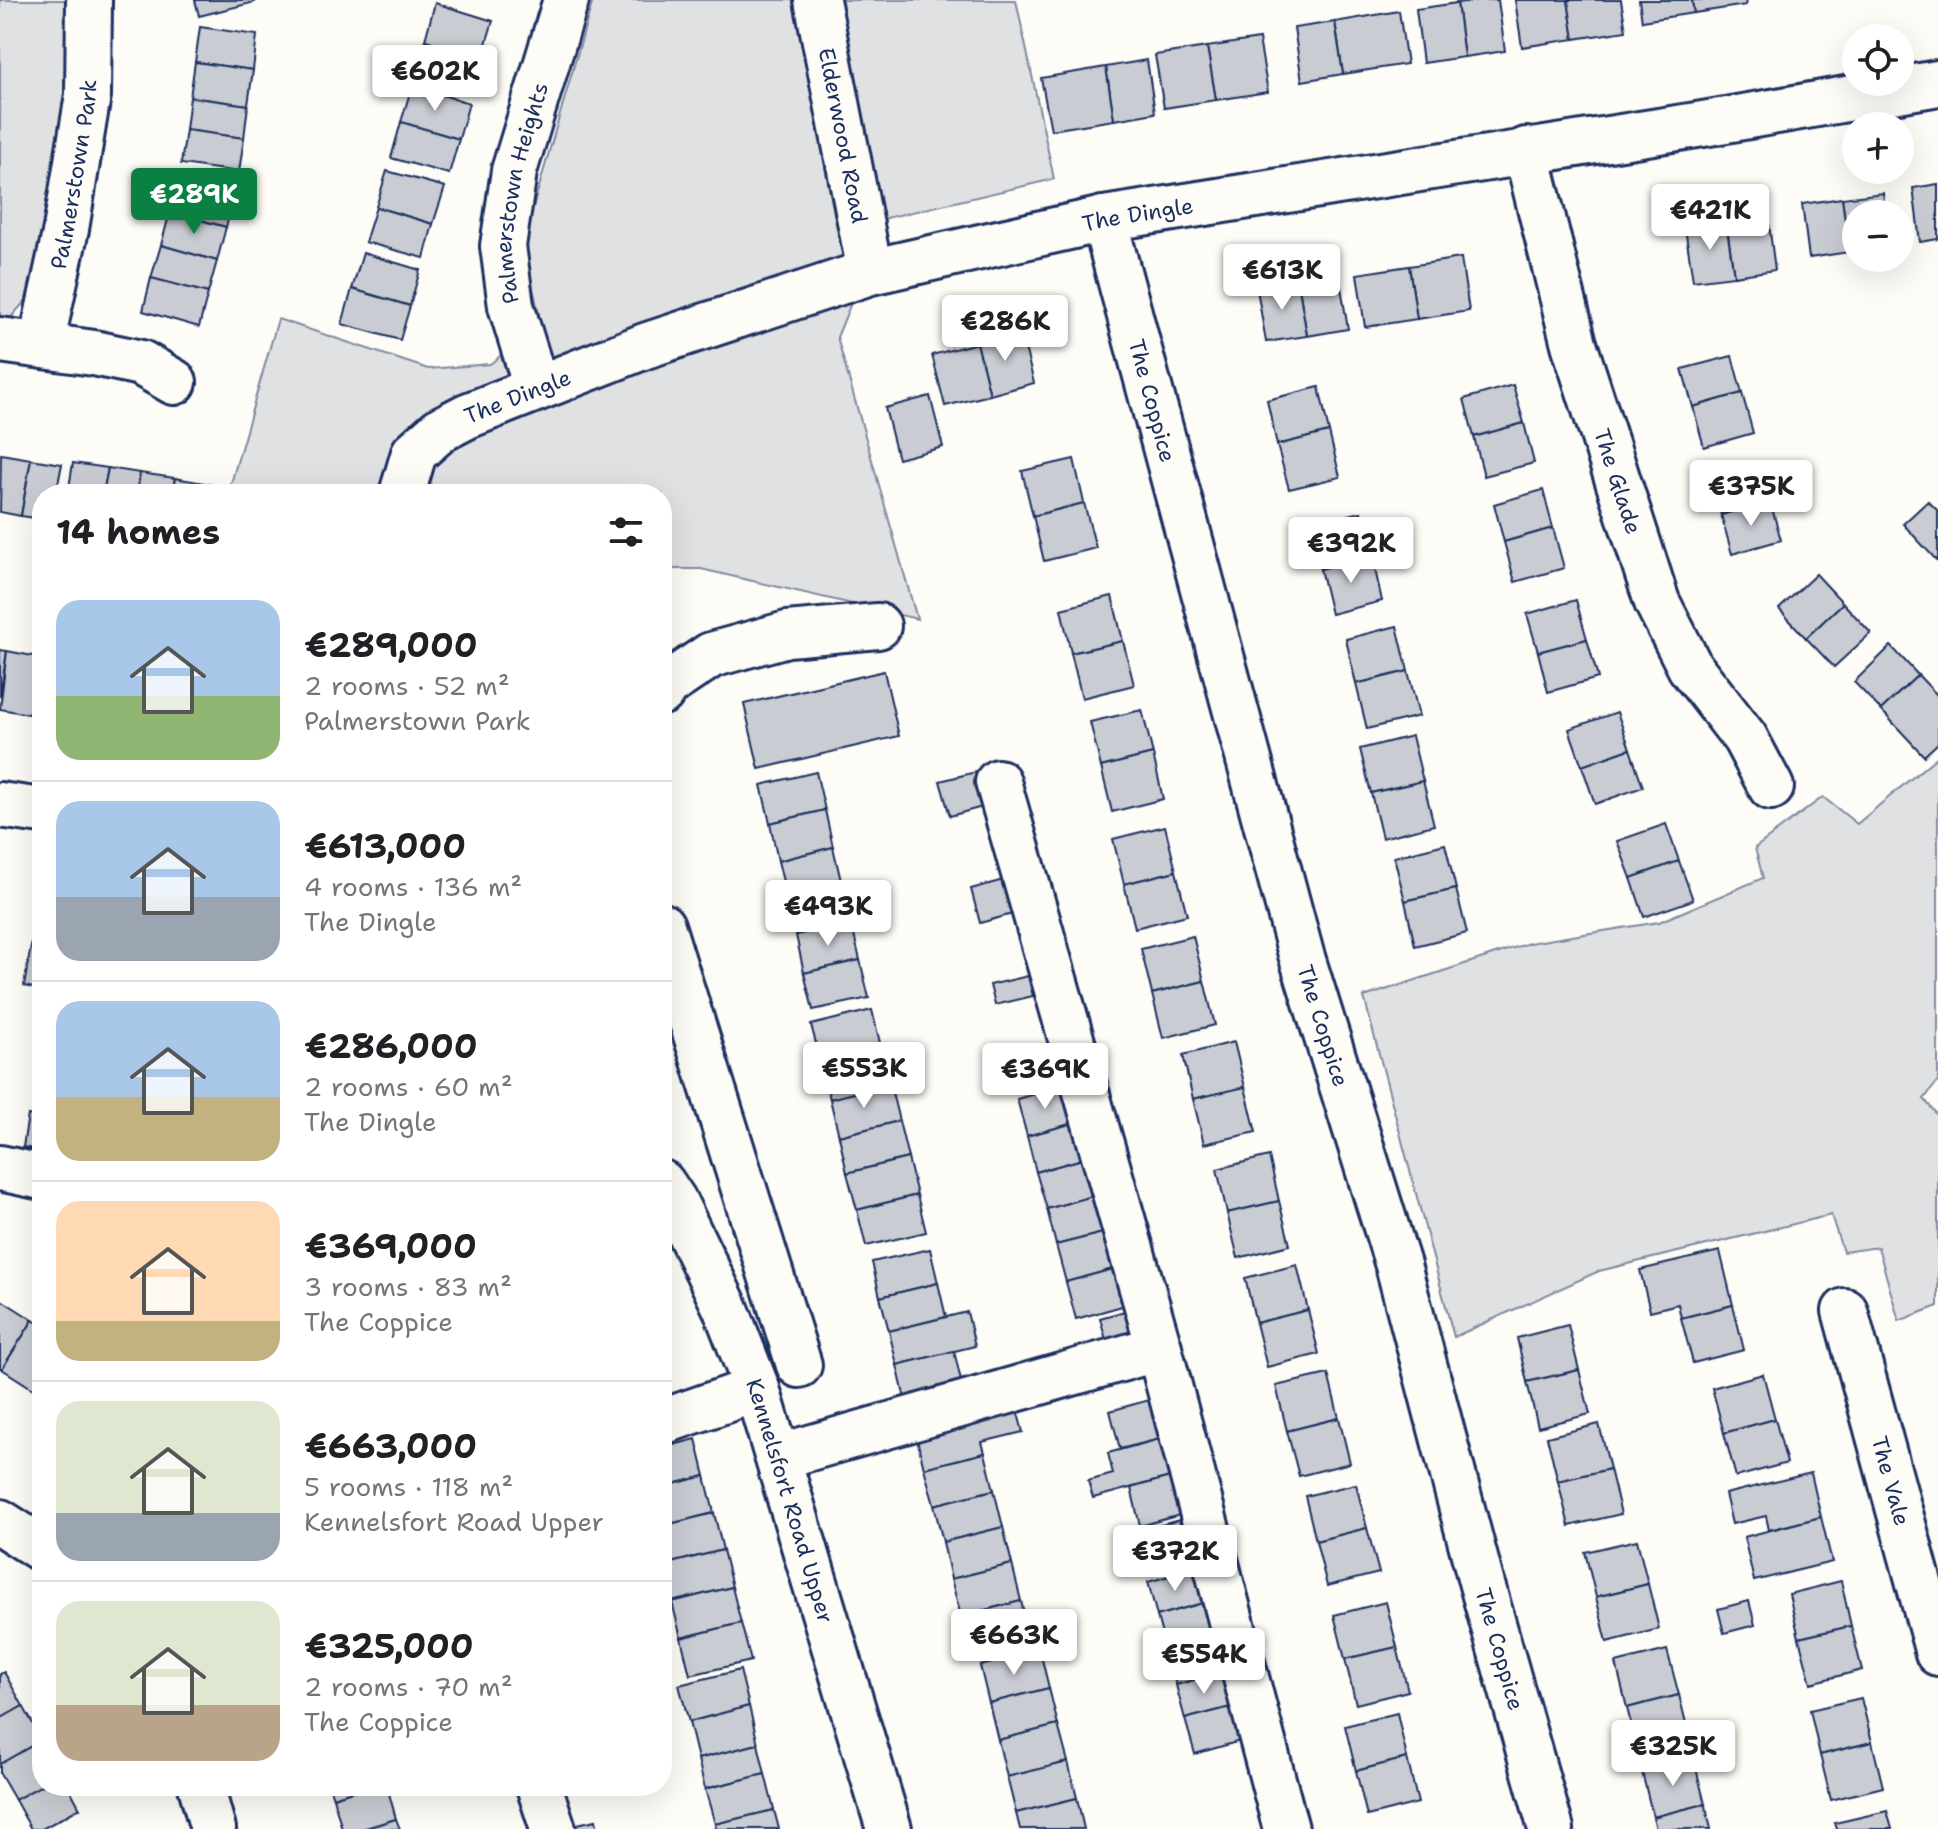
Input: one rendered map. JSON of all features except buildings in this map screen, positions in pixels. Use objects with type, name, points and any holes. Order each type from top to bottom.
[{"type":"street","name":"Palmerstown Park","points":[[89,0],[88,95],[66,229],[20,343],[141,363],[174,382]]},
{"type":"street","name":"Palmerstown Heights","points":[[536,387],[511,306],[503,246],[514,171],[566,0]]},
{"type":"street","name":"Elderwood Road","points":[[817,0],[870,272]]},
{"type":"street","name":"The Dingle","points":[[405,484],[414,453],[440,430],[536,387],[645,346],[870,272],[1104,219],[1703,124],[1938,83]]},
{"type":"street","name":"The Glade","points":[[1526,150],[1574,344],[1657,602],[1690,667],[1745,738],[1771,787]]},
{"type":"street","name":"The Coppice","points":[[1104,219],[1301,954],[1398,1265],[1481,1581],[1551,1829]]},
{"type":"street","points":[[672,683],[711,655],[787,634],[878,626]]},
{"type":"street","points":[[998,782],[1159,1348],[1286,1829]]},
{"type":"street","points":[[0,805],[32,810]]},
{"type":"street","points":[[672,958],[799,1365]]},
{"type":"street","points":[[0,1168],[32,1175]]},
{"type":"street","name":"Kennelsfort Road Upper","points":[[672,1198],[726,1309],[757,1389],[889,1829]]},
{"type":"street","name":"The Vale","points":[[1845,1311],[1938,1653]]},
{"type":"street","points":[[778,1457],[1159,1348]]},
{"type":"street","points":[[672,1419],[757,1389]]},
{"type":"street","points":[[0,1522],[32,1543]]},
{"type":"street","points":[[204,1796],[213,1829]]},
{"type":"street","points":[[542,1796],[553,1829]]},
{"type":"shaded area","points":[[0,0],[67,0],[70,17],[68,91],[51,188],[26,300],[7,322],[0,320]]},
{"type":"shaded area","points":[[593,0],[1016,0],[1054,179],[886,218],[837,337],[917,619],[701,569],[672,569],[672,484],[231,484],[278,319],[428,369],[490,364],[541,324],[523,242]]},
{"type":"shaded area","points":[[1938,756],[1938,1081],[1924,1099],[1938,1116],[1938,1306],[1899,1321],[1878,1247],[1843,1252],[1831,1215],[1599,1271],[1454,1337],[1364,997],[1529,943],[1659,922],[1763,878],[1755,848],[1823,797],[1857,824]]}]
